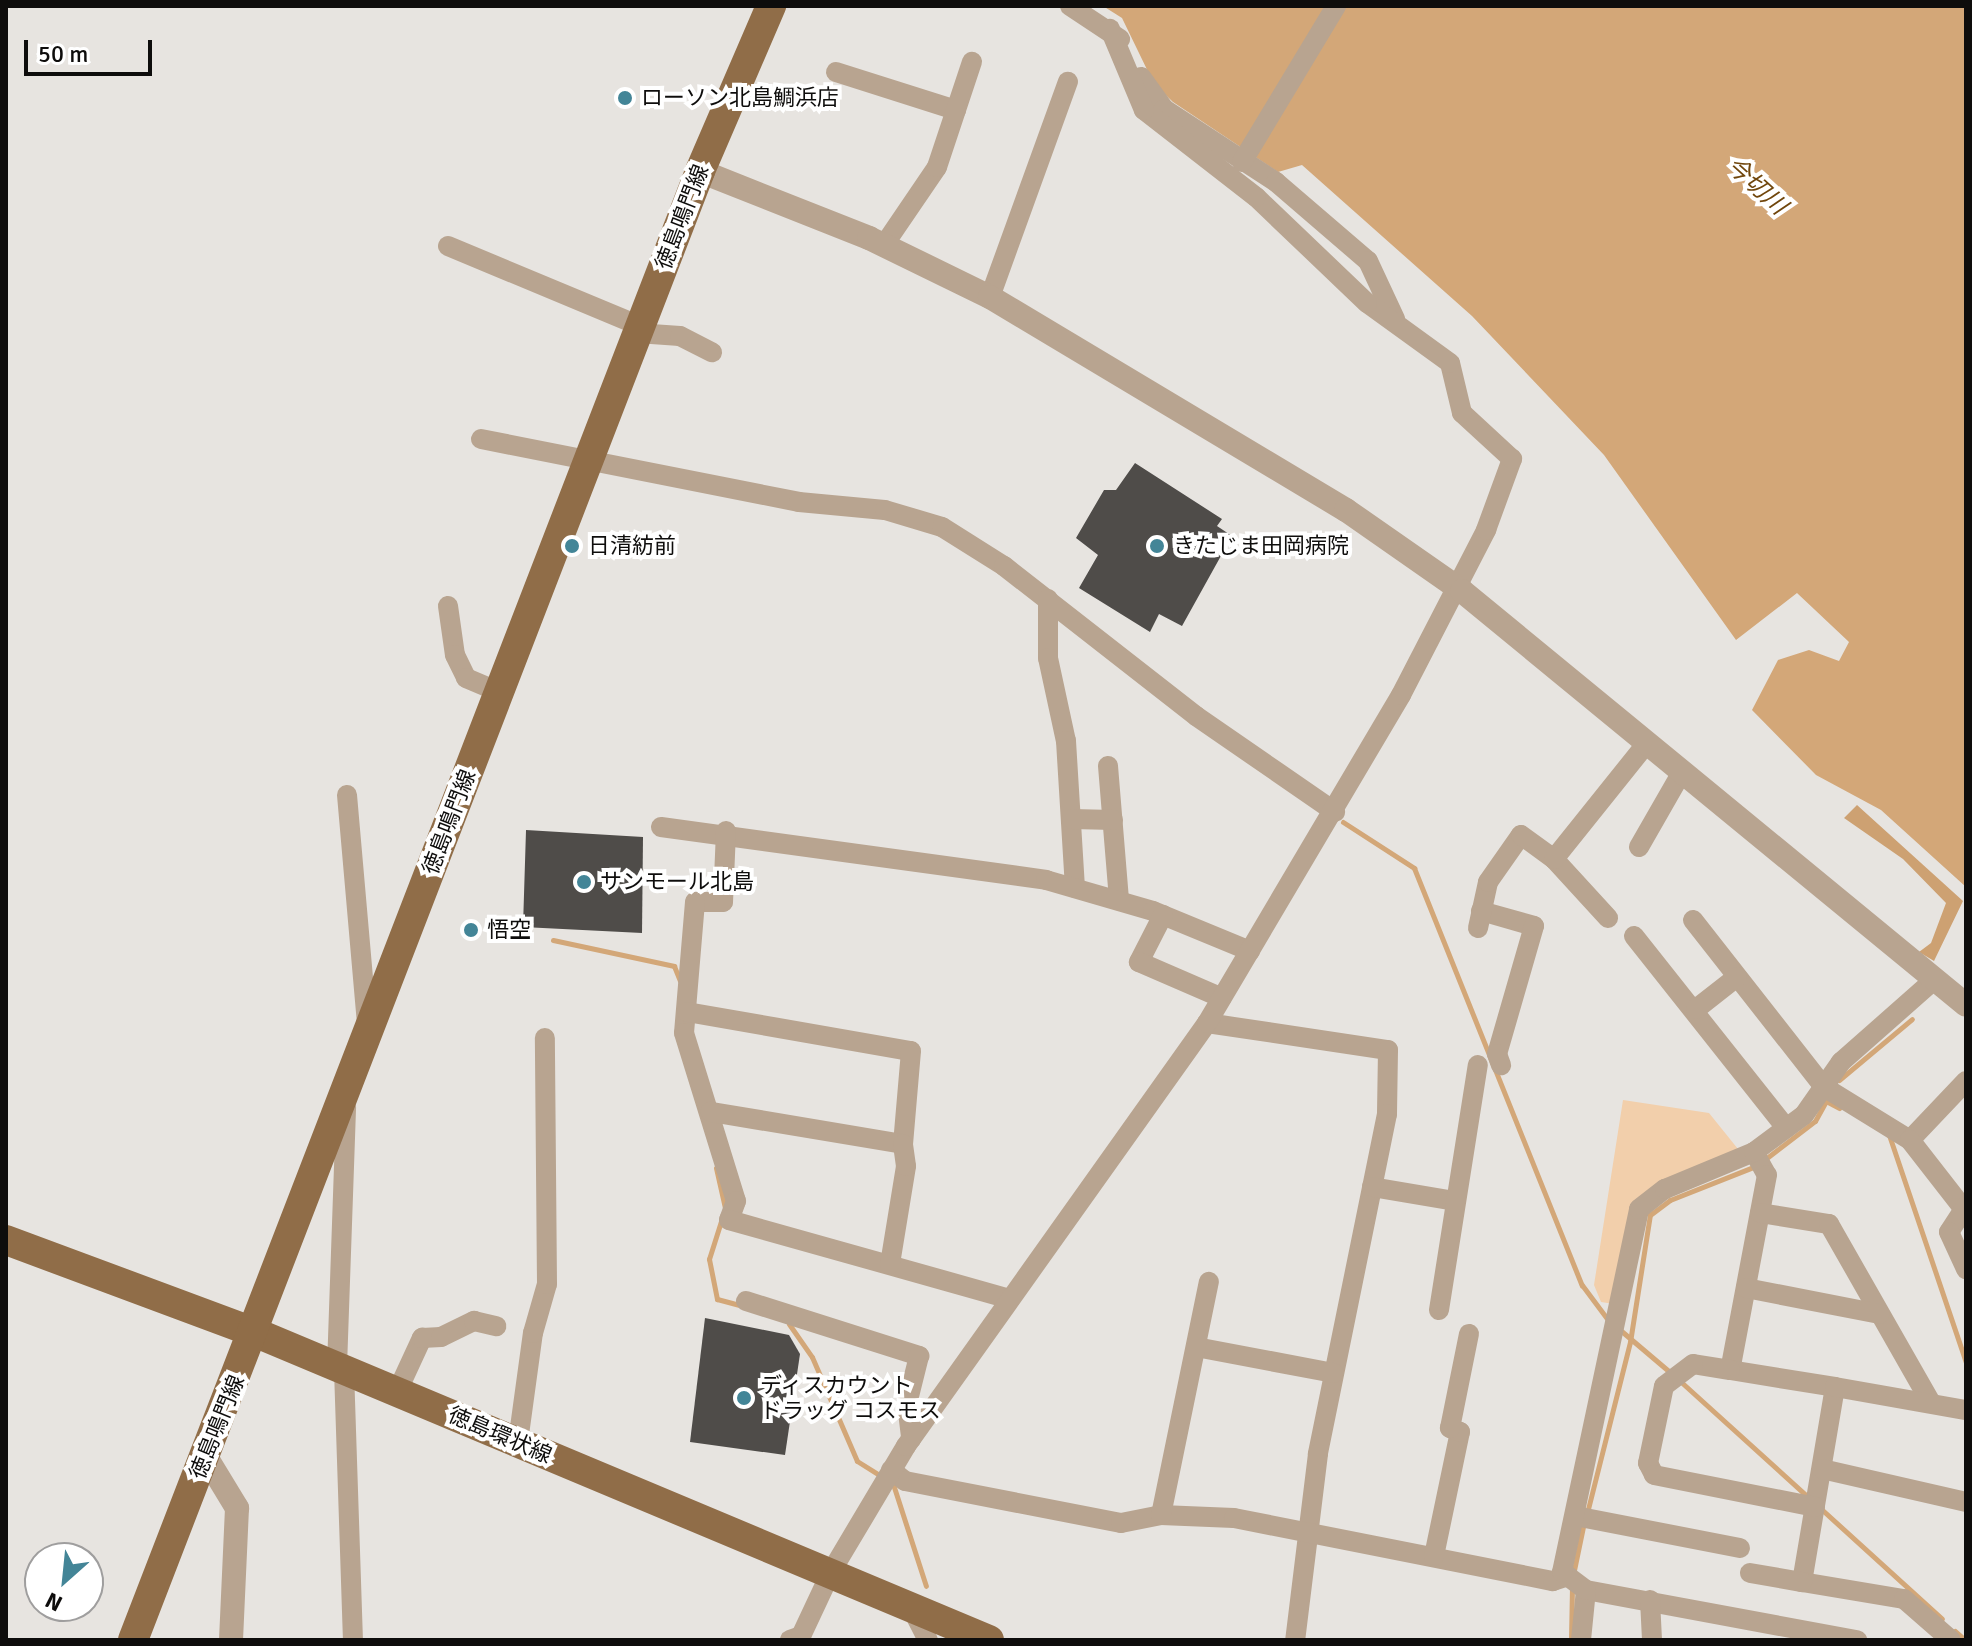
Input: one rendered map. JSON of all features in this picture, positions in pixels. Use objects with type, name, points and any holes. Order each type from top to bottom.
[{"type":"main road","name":"徳島鳴門線","points":[[133,1640],[700,171],[771,6]]},
{"type":"main road","name":"徳島環状線","points":[[6,1240],[254,1332],[989,1640]]},
{"type":"street","points":[[1070,6],[1110,29],[1125,44],[1154,100],[1276,182],[1368,261],[1370,277],[1398,323]]},
{"type":"street","points":[[1244,159],[1336,6]]},
{"type":"street","points":[[790,1640],[801,1636],[831,1572],[911,1439],[1207,1023],[1335,812],[1457,587],[1512,459],[1462,413],[1450,363],[1367,303],[1256,197],[1153,120],[1133,89],[1110,29]]},
{"type":"street","points":[[884,245],[937,167],[972,62]]},
{"type":"street","points":[[836,72],[956,110]]},
{"type":"street","points":[[990,297],[1068,82]]},
{"type":"street","points":[[700,171],[884,245],[990,297],[1137,380],[1457,587],[1966,1005]]},
{"type":"street","points":[[448,246],[639,329],[684,330],[712,352]]},
{"type":"street","points":[[481,439],[589,457],[799,502],[899,514],[942,527],[1048,599],[1196,716],[1335,812]]},
{"type":"street","points":[[1048,599],[1048,658],[1066,741],[1075,888]]},
{"type":"street","points":[[448,606],[455,655],[466,678],[499,692]]},
{"type":"street","points":[[1554,859],[1647,743]]},
{"type":"street","points":[[1108,766],[1119,901]]},
{"type":"street","points":[[1639,847],[1682,772]]},
{"type":"street","points":[[347,795],[368,1033]]},
{"type":"street","points":[[1072,819],[1113,820]]},
{"type":"street","points":[[661,827],[726,831],[1075,888],[1163,915],[1250,951]]},
{"type":"street","points":[[726,831],[723,902],[695,902],[679,978],[687,1012],[684,1033],[711,1112],[736,1201],[729,1220],[1010,1299]]},
{"type":"street","points":[[1501,1065],[1497,1054],[1534,926],[1480,920],[1488,882],[1521,835],[1554,859],[1608,918]]},
{"type":"street","points":[[1163,915],[1139,962],[1222,998]]},
{"type":"street","points":[[1693,920],[1824,1087],[1910,1140],[1965,1209],[1949,1232],[1966,1269]]},
{"type":"street","points":[[1634,936],[1696,1009],[1786,1128]]},
{"type":"street","points":[[1696,1009],[1737,977]]},
{"type":"street","points":[[1857,1640],[1586,1590],[1562,1572],[1639,1209],[1665,1189],[1754,1152],[1786,1128],[1824,1087],[1841,1062],[1935,979]]},
{"type":"street","points":[[687,1012],[911,1051],[903,1144],[906,1166],[890,1264]]},
{"type":"street","points":[[1207,1023],[1388,1050],[1387,1114],[1334,1373],[1306,1533],[1295,1640]]},
{"type":"street","points":[[518,1442],[533,1333],[547,1284],[545,1038]]},
{"type":"street","points":[[1439,1310],[1478,1065]]},
{"type":"street","points":[[1910,1140],[1966,1081]]},
{"type":"street","points":[[346,1091],[341,1368],[353,1640]]},
{"type":"street","points":[[711,1112],[903,1144]]},
{"type":"street","points":[[1730,1370],[1767,1175],[1754,1152]]},
{"type":"street","points":[[1372,1187],[1455,1201]]},
{"type":"street","points":[[1760,1213],[1829,1224],[1931,1403]]},
{"type":"street","points":[[1161,1515],[1209,1282]]},
{"type":"street","points":[[1746,1288],[1880,1314]]},
{"type":"street","points":[[746,1301],[919,1356],[907,1404],[911,1439]]},
{"type":"street","points":[[397,1392],[422,1338],[441,1337],[474,1321],[496,1326]]},
{"type":"street","points":[[1434,1556],[1460,1432],[1450,1428],[1469,1334]]},
{"type":"street","points":[[1196,1347],[1334,1373]]},
{"type":"street","points":[[1815,1507],[1654,1475],[1648,1463],[1664,1386],[1693,1364],[1966,1410]]},
{"type":"street","points":[[1802,1582],[1835,1387]]},
{"type":"street","points":[[206,1457],[237,1508],[231,1640]]},
{"type":"street","points":[[1822,1469],[1966,1502]]},
{"type":"street","points":[[891,1470],[905,1481],[1121,1523],[1161,1515],[1234,1518],[1553,1581],[1568,1576]]},
{"type":"street","points":[[1575,1516],[1740,1548]]},
{"type":"street","points":[[1750,1573],[1904,1599],[1951,1640]]},
{"type":"street","points":[[1581,1640],[1586,1590]]},
{"type":"street","points":[[1650,1600],[1652,1640]]},
{"type":"street","points":[[911,1607],[928,1640]]},
{"type":"shaded area","points":[[1857,805],[1963,901],[1934,961],[1919,952],[1931,943],[1946,903],[1903,859],[1844,818]]},
{"type":"shaded area","points":[[1623,1100],[1709,1113],[1738,1149],[1635,1203],[1614,1304],[1601,1302],[1594,1285]]},
{"type":"water","name":"今切川","points":[[1103,6],[1966,6],[1966,887],[1881,810],[1816,775],[1752,710],[1778,660],[1809,650],[1839,661],[1849,642],[1797,593],[1736,640],[1604,455],[1472,316],[1302,165],[1278,172],[1173,102],[1154,84],[1122,18]]},
{"type":"building","name":"きたじま田岡病院","points":[[1135,463],[1222,519],[1217,526],[1232,536],[1182,626],[1159,614],[1150,632],[1079,588],[1098,555],[1076,538],[1104,490],[1116,490]]},
{"type":"building","name":"サンモール北島","points":[[526,830],[643,837],[642,933],[523,927]]},
{"type":"building","name":"ディスカウント ドラッグ コスモス","points":[[705,1318],[789,1335],[800,1354],[785,1455],[690,1442]]},
{"type":"waterway","points":[[1343,822],[1414,868],[1582,1285],[1608,1320]]},
{"type":"waterway","points":[[553,940],[674,966],[680,981]]},
{"type":"waterway","points":[[1839,1080],[1912,1019]]},
{"type":"waterway","points":[[1764,1160],[1815,1121],[1826,1101],[1839,1108]]},
{"type":"waterway","points":[[1889,1135],[1966,1362]]},
{"type":"waterway","points":[[1587,1513],[1630,1342],[1650,1215],[1670,1200],[1756,1166]]},
{"type":"waterway","points":[[716,1168],[725,1208]]},
{"type":"waterway","points":[[722,1218],[709,1259],[717,1299],[743,1306]]},
{"type":"waterway","points":[[789,1324],[812,1357],[857,1461],[881,1476]]},
{"type":"waterway","points":[[1619,1329],[1672,1374]]},
{"type":"waterway","points":[[1680,1381],[1809,1498]]},
{"type":"waterway","points":[[893,1484],[926,1586]]},
{"type":"waterway","points":[[1819,1507],[1942,1619]]},
{"type":"waterway","points":[[1573,1575],[1584,1522]]},
{"type":"waterway","points":[[1571,1639],[1572,1585]]},
{"type":"waterway","points":[[1955,1631],[1965,1640]]},
{"type":"place","name":"ローソン北島鯛浜店","points":[[625,98]]},
{"type":"place","name":"日清紡前","points":[[572,546]]},
{"type":"place","name":"きたじま田岡病院","points":[[1157,546]]},
{"type":"place","name":"サンモール北島","points":[[584,882]]},
{"type":"place","name":"悟空","points":[[471,930]]},
{"type":"place","name":"ディスカウント ドラッグ コスモス","points":[[744,1398]]}]
